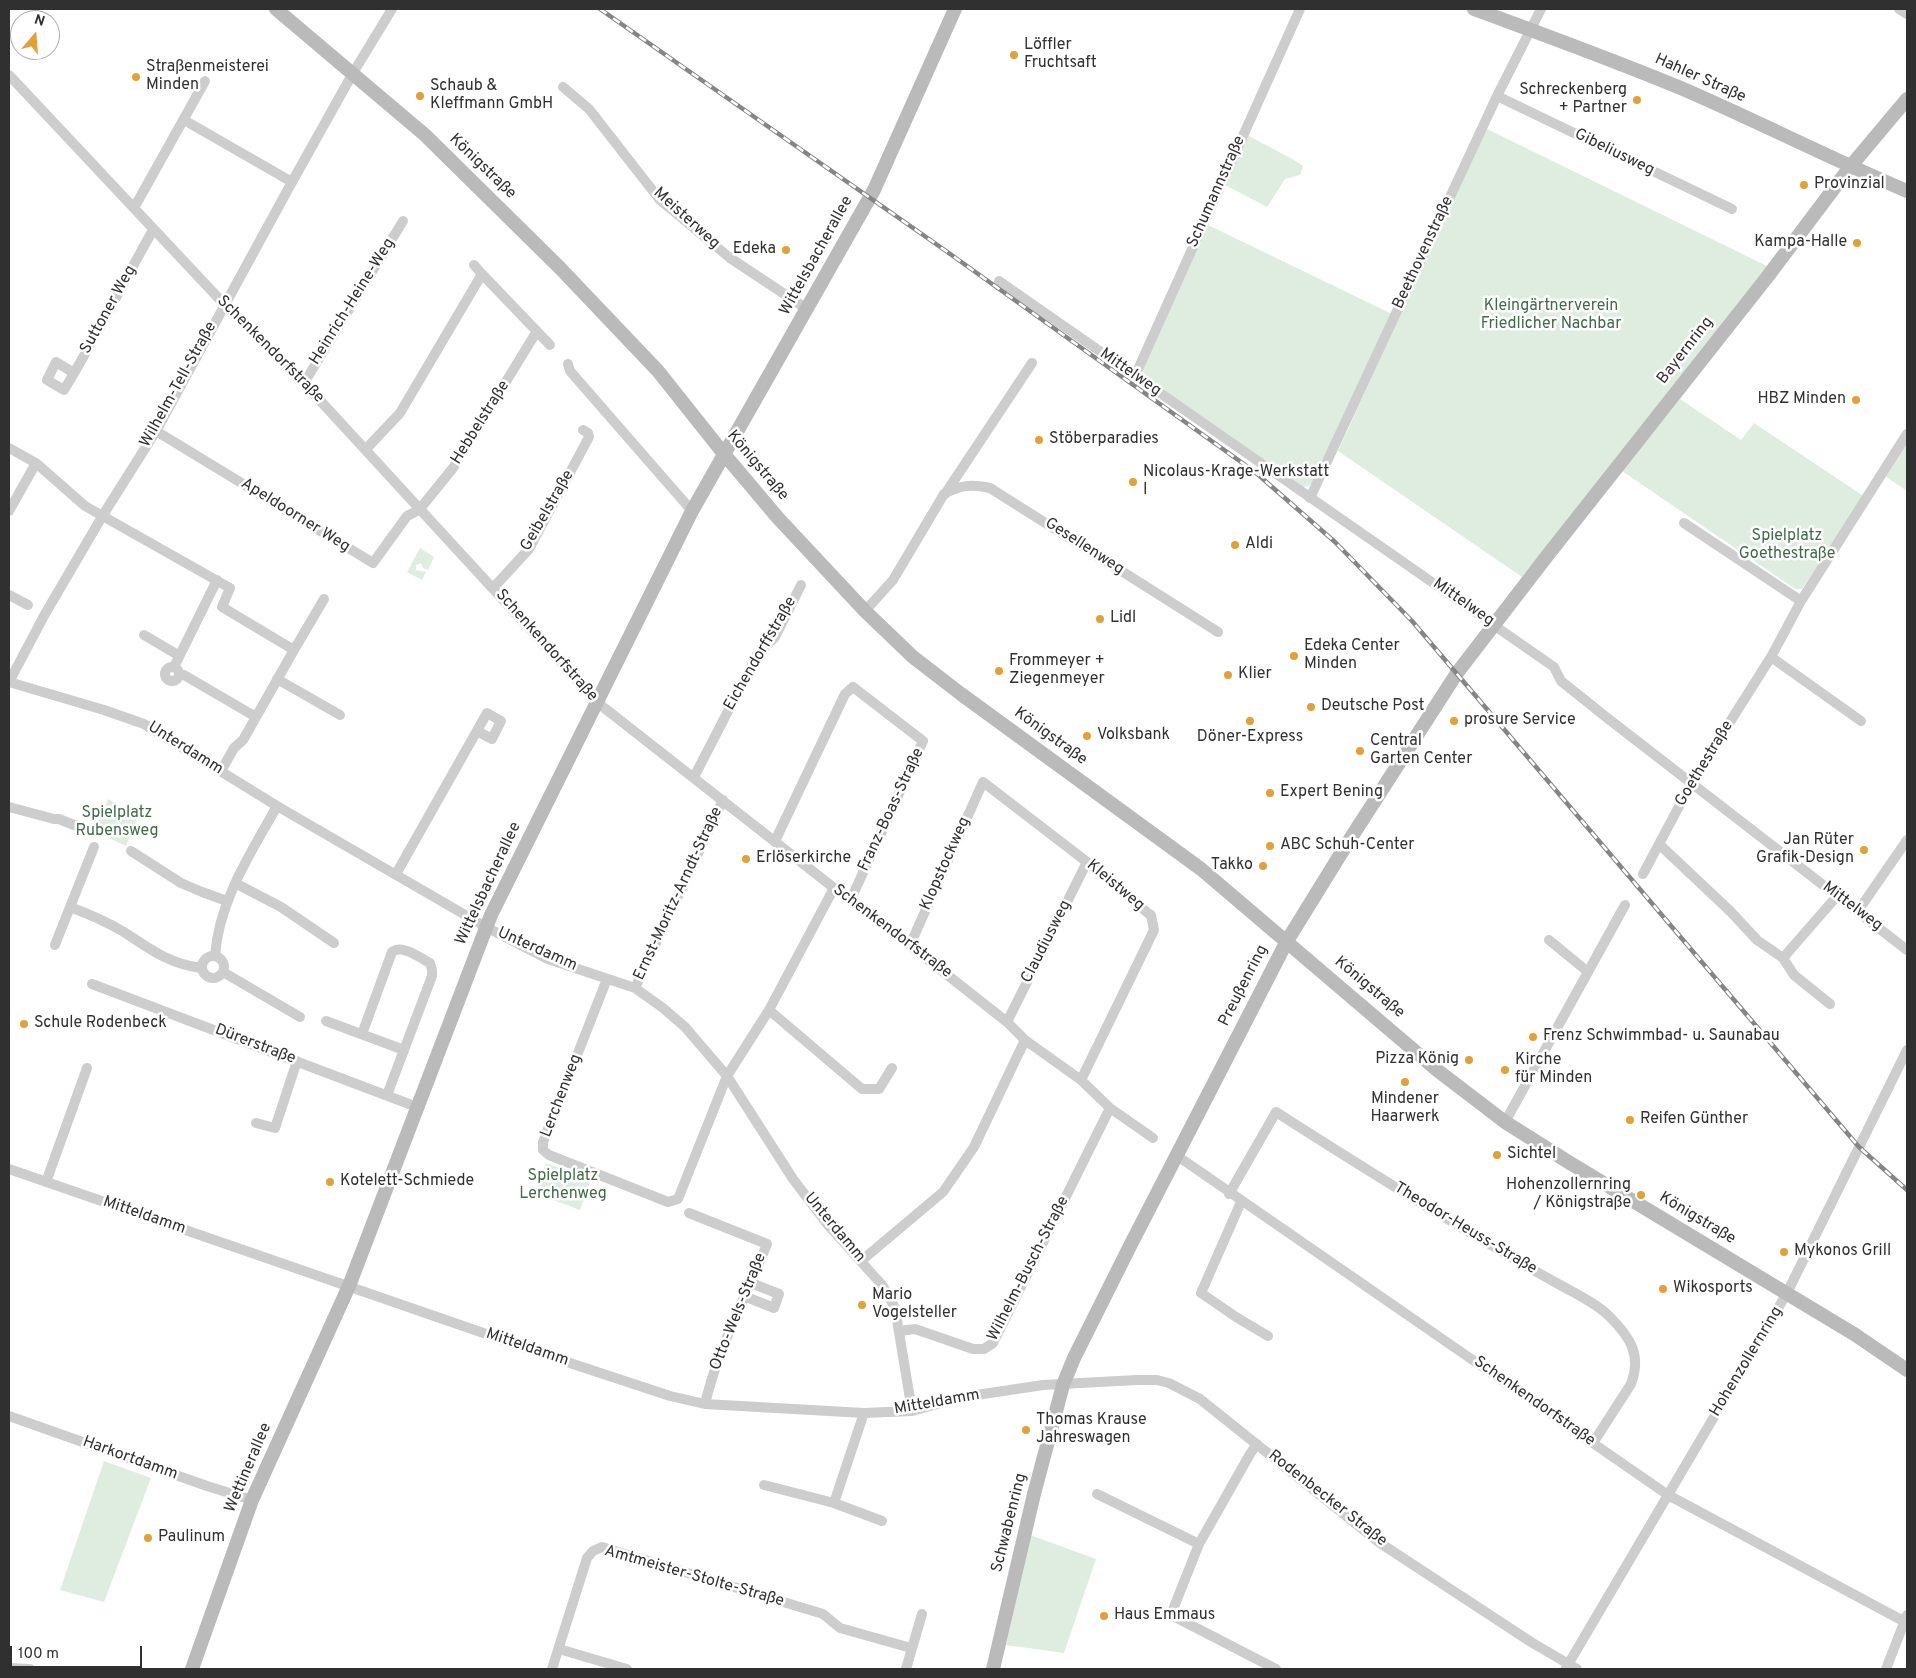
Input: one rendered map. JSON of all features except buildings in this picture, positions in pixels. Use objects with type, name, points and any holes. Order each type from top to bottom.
[{"type":"street","name":"Königstraße","points":[[276,9],[353,73],[446,156],[606,316],[658,371],[778,518],[865,611],[913,657],[1201,869],[1437,1070],[1505,1122],[1570,1164],[1854,1334],[1907,1370]]},
{"type":"street","name":"Wilhelm-Tell-Straße","points":[[9,682],[45,614],[103,515],[156,431],[292,182],[353,73],[392,9]]},
{"type":"street","name":"Wittelsbacherallee","points":[[349,1286],[486,927],[692,511],[874,190],[956,9]]},
{"type":"street","name":"Schumannstraße","points":[[1135,376],[1300,9]]},
{"type":"street","name":"Hahler Straße","points":[[1474,9],[1609,58],[1907,191]]},
{"type":"street","name":"Beethovenstraße","points":[[1310,498],[1497,96],[1540,9]]},
{"type":"street","points":[[1898,9],[1907,14]]},
{"type":"street","name":"Schenkendorfstraße","points":[[9,76],[224,304],[304,383],[598,703],[1007,1022],[1025,1040],[1081,1080],[1110,1108],[1154,1138]]},
{"type":"street","points":[[134,208],[205,81]]},
{"type":"street","name":"Meisterweg","points":[[563,87],[589,109],[660,200],[730,258],[807,309]]},
{"type":"street","name":"Gibeliusweg","points":[[1497,96],[1732,209]]},
{"type":"street","name":"Bayernring","points":[[1494,624],[1772,271],[1850,167],[1907,99]]},
{"type":"street","points":[[184,120],[292,182]]},
{"type":"street","name":"Heinrich-Heine-Weg","points":[[304,383],[403,221]]},
{"type":"street","name":"Suttoner Weg","points":[[74,373],[56,362],[46,380],[64,390],[74,373],[153,230]]},
{"type":"street","points":[[474,265],[550,345]]},
{"type":"street","points":[[366,449],[400,413],[482,274]]},
{"type":"street","name":"Mittelweg","points":[[1000,281],[1494,624],[1554,668],[1561,681],[1907,950]]},
{"type":"street","name":"Hebbelstraße","points":[[419,510],[454,468],[537,331]]},
{"type":"street","points":[[865,611],[894,580],[944,494],[1032,363]]},
{"type":"street","points":[[568,364],[570,372],[692,511]]},
{"type":"street","name":"Geibelstraße","points":[[493,588],[529,549],[589,437],[588,433],[583,430]]},
{"type":"street","name":"Apeldoorner Weg","points":[[156,431],[373,563],[407,516],[419,510]]},
{"type":"street","name":"Goethestraße","points":[[1643,874],[1692,782],[1771,657],[1801,601],[1907,434]]},
{"type":"street","points":[[9,448],[36,464],[86,506],[230,588],[222,607]]},
{"type":"street","points":[[9,511],[36,464]]},
{"type":"street","name":"Gesellenweg","points":[[944,494],[956,488],[973,485],[990,488],[1218,632]]},
{"type":"street","points":[[1684,523],[1801,601]]},
{"type":"street","points":[[174,667],[178,655],[216,580]]},
{"type":"street","name":"Eichendorffstraße","points":[[694,777],[757,656],[775,636],[801,585]]},
{"type":"street","points":[[9,595],[28,605]]},
{"type":"street","points":[[207,599],[294,650]]},
{"type":"street","points":[[221,771],[234,748],[242,740],[256,717],[324,599]]},
{"type":"street","name":"Preußenring","points":[[1063,1385],[1074,1358],[1176,1156],[1287,942],[1452,681],[1494,624]]},
{"type":"street","points":[[144,635],[178,655]]},
{"type":"street","points":[[1771,657],[1861,721]]},
{"type":"street","points":[[184,675],[256,717]]},
{"type":"street","points":[[277,679],[340,715]]},
{"type":"street","name":"Unterdamm","points":[[9,682],[144,724],[277,806],[486,927],[548,958],[635,988],[663,1008],[685,1027],[727,1076],[793,1179],[828,1225],[883,1286],[895,1308],[912,1411]]},
{"type":"street","name":"Franz-Boas-Straße","points":[[775,841],[845,694],[853,687],[923,741],[851,899]]},
{"type":"street","points":[[396,874],[477,731]]},
{"type":"street","name":"Kleistweg","points":[[983,782],[1087,862],[1151,915],[1154,930],[1081,1080]]},
{"type":"street","name":"Klopstockweg","points":[[910,946],[983,782]]},
{"type":"street","name":"Ernst-Moritz-Arndt-Straße","points":[[635,988],[722,800]]},
{"type":"street","points":[[215,956],[216,941],[235,883],[277,806]]},
{"type":"street","points":[[9,807],[59,819],[89,831]]},
{"type":"street","points":[[1858,911],[1907,840]]},
{"type":"street","points":[[1659,844],[1757,940],[1783,958],[1794,975],[1830,1004]]},
{"type":"street","points":[[55,945],[94,846]]},
{"type":"street","points":[[131,851],[181,883],[228,901]]},
{"type":"street","name":"Claudiusweg","points":[[1007,1022],[1087,862]]},
{"type":"street","points":[[235,883],[281,908],[334,942]]},
{"type":"street","points":[[727,1076],[769,1010],[834,888]]},
{"type":"street","points":[[1783,958],[1837,896]]},
{"type":"street","points":[[1505,1122],[1625,905]]},
{"type":"street","points":[[70,907],[104,921],[157,954],[174,962],[202,968]]},
{"type":"street","points":[[1548,940],[1588,972]]},
{"type":"street","points":[[362,1034],[392,952],[404,950],[430,963],[432,976],[387,1095]]},
{"type":"street","points":[[215,956],[223,962],[223,972],[220,976],[211,978],[206,976],[202,968],[204,960],[215,956]]},
{"type":"street","points":[[223,972],[300,1017]]},
{"type":"street","name":"Lerchenweg","points":[[607,979],[544,1142],[543,1150],[549,1156],[668,1202],[674,1202],[678,1200],[727,1076]]},
{"type":"street","name":"Dürerstraße","points":[[92,984],[417,1107]]},
{"type":"street","points":[[769,1010],[862,1089],[879,1089],[892,1068]]},
{"type":"street","points":[[326,1021],[404,1050]]},
{"type":"street","points":[[861,1261],[943,1192],[974,1147],[1025,1040]]},
{"type":"street","name":"Hohenzollernring","points":[[1571,1667],[1668,1496],[1788,1294],[1907,1050]]},
{"type":"street","points":[[256,1123],[275,1128],[298,1061]]},
{"type":"street","points":[[46,1182],[87,1068]]},
{"type":"street","name":"Wilhelm-Busch-Straße","points":[[900,1331],[915,1329],[974,1350],[984,1350],[994,1343],[1110,1108]]},
{"type":"street","name":"Theodor-Heuss-Straße","points":[[1230,1194],[1276,1112],[1381,1179],[1590,1302],[1609,1316],[1624,1333],[1633,1346],[1636,1361],[1635,1373],[1631,1384],[1593,1443]]},
{"type":"street","name":"Schenkendorfstraße","points":[[1176,1156],[1668,1496],[1906,1620]]},
{"type":"street","name":"Mitteldamm","points":[[9,1169],[670,1396],[704,1404],[864,1413],[912,1411],[963,1397],[1043,1385],[1063,1385]]},
{"type":"street","points":[[1241,1202],[1202,1293],[1236,1317],[1268,1336]]},
{"type":"street","name":"Otto-Wels-Straße","points":[[689,1213],[767,1244],[729,1332],[704,1404]]},
{"type":"street","points":[[744,1296],[774,1308],[779,1294],[751,1283]]},
{"type":"street","name":"Wettinerallee","points":[[192,1669],[252,1500],[349,1286]]},
{"type":"street","name":"Rodenbecker Straße","points":[[1063,1385],[1157,1380],[1169,1383],[1200,1399],[1380,1543],[1571,1667]]},
{"type":"street","name":"Schwabenring","points":[[993,1669],[1034,1494],[1063,1385]]},
{"type":"street","points":[[834,1504],[864,1413]]},
{"type":"street","name":"Harkortdamm","points":[[9,1416],[252,1500]]},
{"type":"street","points":[[1257,1444],[1198,1544],[1172,1612],[1175,1617],[1276,1669]]},
{"type":"street","points":[[764,1485],[834,1504],[882,1520]]},
{"type":"street","points":[[1097,1494],[1198,1544]]},
{"type":"street","name":"Amtmeister-Stolte-Straße","points":[[552,1669],[587,1558],[593,1551],[602,1547],[822,1614],[840,1628],[912,1648]]},
{"type":"street","points":[[906,1669],[922,1614]]},
{"type":"street","points":[[1886,1669],[1906,1620]]},
{"type":"street","points":[[559,1648],[627,1669]]},
{"type":"street","points":[[9,1668],[30,1669]]},
{"type":"green space","name":"Kleingärtnerverein Friedlicher Nachbar","points":[[1485,128],[1767,266],[1522,577],[1338,451]]},
{"type":"green space","points":[[1247,135],[1303,166],[1300,175],[1285,179],[1267,207],[1225,185]]},
{"type":"green space","points":[[1206,224],[1392,314],[1309,486],[1303,487],[1148,379],[1144,373],[1144,366]]},
{"type":"green space","name":"Spielplatz Goethestraße","points":[[1680,399],[1741,440],[1754,423],[1865,497],[1802,589],[1795,589],[1622,471]]},
{"type":"green space","points":[[1907,439],[1907,491],[1885,476]]},
{"type":"green space","points":[[420,548],[434,557],[428,570],[423,568],[421,563],[416,565],[416,570],[426,572],[422,580],[407,572]]},
{"type":"green space","name":"Spielplatz Rubensweg","points":[[108,799],[138,816],[126,846],[94,831]]},
{"type":"green space","name":"Spielplatz Lerchenweg","points":[[546,1163],[591,1179],[580,1210],[535,1193]]},
{"type":"green space","points":[[104,1461],[151,1478],[104,1602],[60,1590]]},
{"type":"green space","points":[[1030,1535],[1096,1559],[1064,1653],[1006,1645]]},
{"type":"railway","points":[[600,9],[946,251],[1255,472],[1335,542],[1412,621],[1859,1147],[1907,1190]]},
{"type":"place","name":"Löffler Fruchtsaft","points":[[1014,55]]},
{"type":"place","name":"Straßenmeisterei Minden","points":[[136,77]]},
{"type":"place","name":"Schaub & Kleffmann GmbH","points":[[420,96]]},
{"type":"place","name":"Schreckenberg + Partner","points":[[1637,100]]},
{"type":"place","name":"Provinzial","points":[[1804,185]]},
{"type":"place","name":"Kampa-Halle","points":[[1857,243]]},
{"type":"place","name":"Edeka","points":[[786,250]]},
{"type":"place","name":"HBZ Minden","points":[[1856,400]]},
{"type":"place","name":"Stöberparadies","points":[[1039,440]]},
{"type":"place","name":"Nicolaus-Krage-Werkstatt I","points":[[1133,482]]},
{"type":"place","name":"Aldi","points":[[1235,545]]},
{"type":"place","name":"Lidl","points":[[1100,619]]},
{"type":"place","name":"Edeka Center Minden","points":[[1294,656]]},
{"type":"place","name":"Frommeyer + Ziegenmeyer","points":[[999,671]]},
{"type":"place","name":"Klier","points":[[1228,675]]},
{"type":"place","name":"Deutsche Post","points":[[1311,707]]},
{"type":"place","name":"Döner-Express","points":[[1250,721]]},
{"type":"place","name":"prosure Service","points":[[1454,721]]},
{"type":"place","name":"Volksbank","points":[[1087,736]]},
{"type":"place","name":"Central Garten Center","points":[[1360,751]]},
{"type":"place","name":"Expert Bening","points":[[1270,793]]},
{"type":"place","name":"ABC Schuh-Center","points":[[1270,846]]},
{"type":"place","name":"Jan Rüter Grafik-Design","points":[[1864,850]]},
{"type":"place","name":"Erlöserkirche","points":[[746,859]]},
{"type":"place","name":"Takko","points":[[1263,866]]},
{"type":"place","name":"Schule Rodenbeck","points":[[24,1024]]},
{"type":"place","name":"Frenz Schwimmbad- u. Saunabau","points":[[1533,1037]]},
{"type":"place","name":"Pizza König","points":[[1469,1060]]},
{"type":"place","name":"Kirche für Minden","points":[[1505,1070]]},
{"type":"place","name":"Mindener Haarwerk","points":[[1405,1082]]},
{"type":"place","name":"Reifen Günther","points":[[1630,1120]]},
{"type":"place","name":"Sichtel","points":[[1497,1155]]},
{"type":"place","name":"Kotelett-Schmiede","points":[[330,1182]]},
{"type":"place","name":"Hohenzollernring / Königstraße","points":[[1641,1195]]},
{"type":"place","name":"Mykonos Grill","points":[[1784,1252]]},
{"type":"place","name":"Wikosports","points":[[1663,1289]]},
{"type":"place","name":"Mario Vogelsteller","points":[[862,1305]]},
{"type":"place","name":"Thomas Krause Jahreswagen","points":[[1026,1430]]},
{"type":"place","name":"Paulinum","points":[[148,1538]]},
{"type":"place","name":"Haus Emmaus","points":[[1104,1616]]}]
